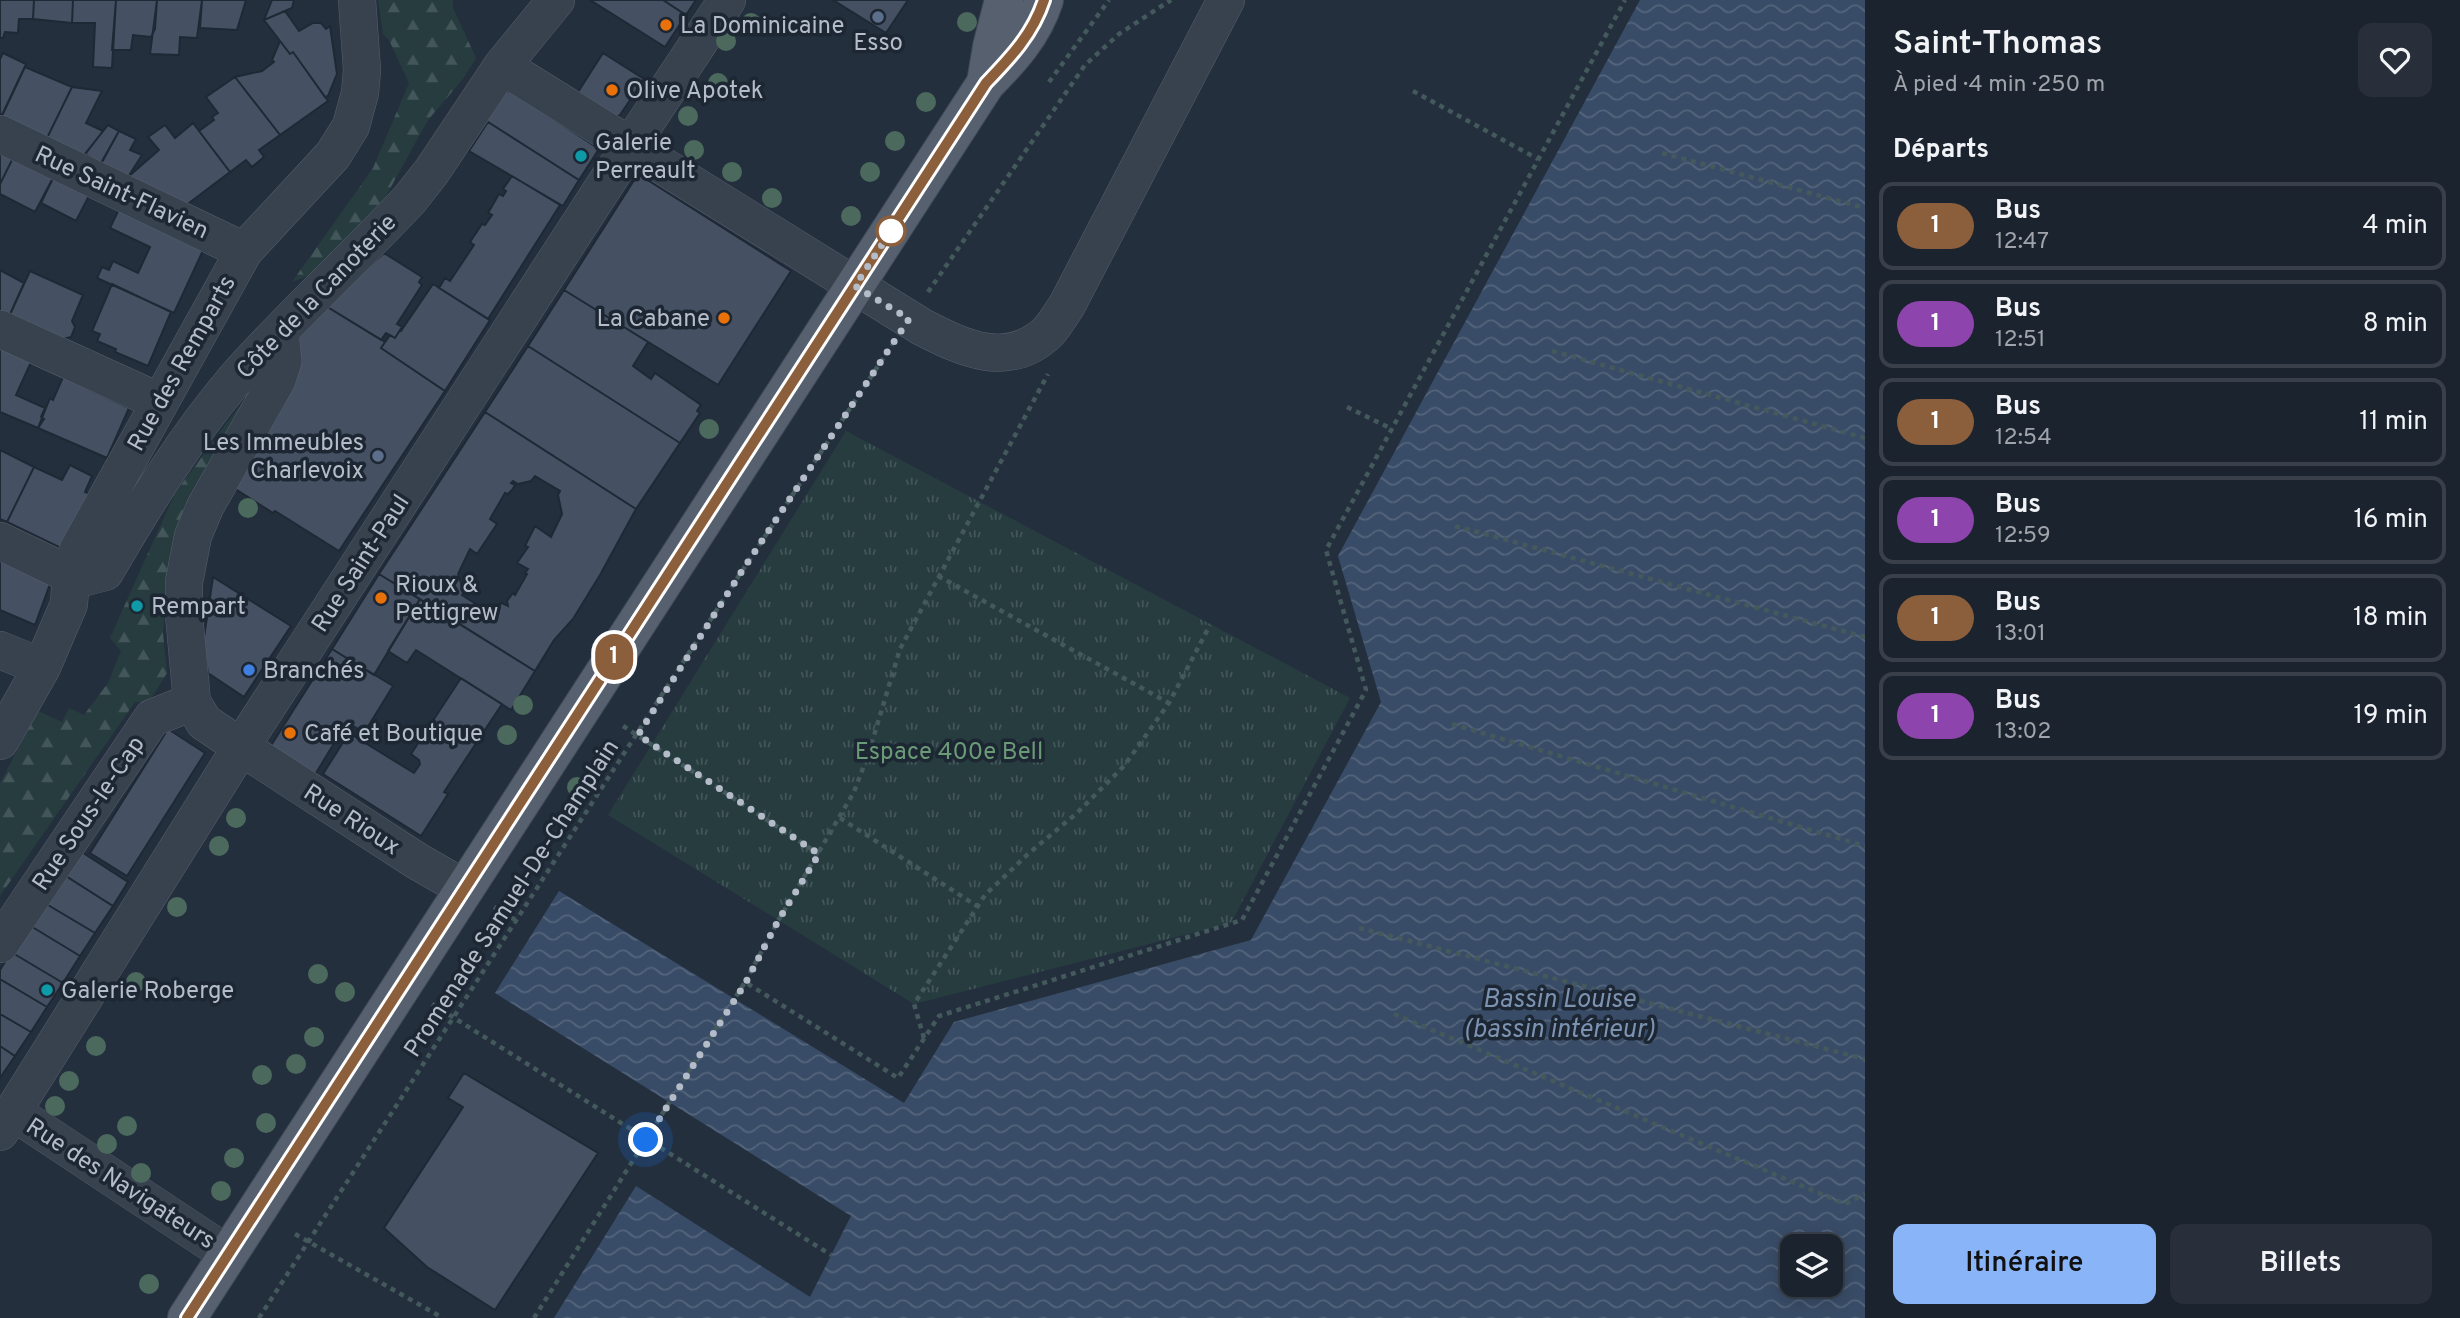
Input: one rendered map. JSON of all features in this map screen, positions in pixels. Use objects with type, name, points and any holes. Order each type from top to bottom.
[{"type":"main road","points":[[986,83],[1004,0]]},
{"type":"main road","points":[[187,1318],[986,83],[1018,50],[1032,29],[1044,0]]},
{"type":"street","name":"Rue des Remparts","points":[[0,741],[42,667],[69,604],[71,575],[78,550],[244,250],[333,155],[351,126],[360,93],[362,70],[357,0]]},
{"type":"street","name":"Côte de la Canoterie","points":[[71,575],[86,577],[105,572],[161,478],[197,427],[236,378],[410,199],[432,171],[502,66],[556,0]]},
{"type":"street","name":"Rue Saint-Paul","points":[[6,1122],[241,747],[727,0]]},
{"type":"street","points":[[502,66],[909,319],[947,340],[976,351],[1003,353],[1029,346],[1049,331],[1067,305],[1226,0]]},
{"type":"street","name":"Rue Saint-Flavien","points":[[0,134],[244,250]]},
{"type":"street","points":[[0,329],[160,402]]},
{"type":"street","points":[[192,702],[184,615],[184,582],[193,536],[205,507],[277,380],[283,361],[280,332]]},
{"type":"street","points":[[0,541],[71,575]]},
{"type":"street","points":[[0,650],[42,667]]},
{"type":"street","name":"Rue Rioux","points":[[192,702],[204,722],[417,861],[464,888]]},
{"type":"street","name":"Rue Sous-le-Cap","points":[[0,944],[152,718],[192,702]]},
{"type":"street","name":"Rue des Navigateurs","points":[[6,1122],[229,1255]]},
{"type":"path","points":[[1049,82],[1109,0]]},
{"type":"path","name":"Promenade Samuel-De-Champlain","points":[[259,1318],[740,574],[909,319],[1085,65],[1119,34],[1171,0]]},
{"type":"path","points":[[746,982],[898,1078],[939,1016],[1242,920],[1366,690],[1326,550],[1625,0]]},
{"type":"path","points":[[1413,91],[1538,159]]},
{"type":"path","points":[[1662,153],[1865,208]]},
{"type":"path","points":[[1552,351],[1865,439]]},
{"type":"path","points":[[1347,407],[1392,429]]},
{"type":"path","points":[[534,1318],[746,982],[778,921],[840,818],[863,771],[900,649],[1018,429]]},
{"type":"path","points":[[1455,526],[1865,637]]},
{"type":"path","points":[[938,576],[1169,703]]},
{"type":"path","points":[[924,1038],[914,1004],[978,906],[1002,879],[1077,813],[1124,766],[1169,703],[1210,625]]},
{"type":"path","points":[[1452,724],[1865,846]]},
{"type":"path","points":[[623,726],[819,854]]},
{"type":"path","points":[[840,818],[978,906]]},
{"type":"path","points":[[1359,928],[1865,1059]]},
{"type":"path","points":[[402,985],[831,1255]]},
{"type":"path","points":[[1394,1014],[1844,1204],[1865,1194]]},
{"type":"path","points":[[295,1234],[443,1318]]},
{"type":"green space","points":[[378,0],[453,0],[453,8],[476,58],[463,79],[428,120],[386,196],[334,266],[292,282],[373,168],[409,83],[389,40],[383,34]]},
{"type":"green space","points":[[246,397],[167,589],[163,633],[167,673],[149,702],[135,702],[0,896],[0,783],[38,711],[62,722],[69,708],[84,715],[108,683],[121,651],[110,638],[175,493]]},
{"type":"green space","name":"Espace 400e Bell","points":[[846,431],[1350,698],[1231,923],[914,1004],[608,815]]},
{"type":"water","name":"Bassin Louise (bassin intérieur)","points":[[1640,0],[1865,0],[1865,1318],[554,1318],[636,1186],[810,1297],[851,1216],[495,993],[559,891],[904,1103],[954,1022],[1251,940],[1381,702],[1338,556]]},
{"type":"building","points":[[0,0],[34,0],[33,19],[19,19],[18,33],[5,32],[3,38],[0,38]]},
{"type":"building","points":[[34,0],[73,0],[72,23],[33,19]]},
{"type":"building","points":[[73,0],[116,0],[112,68],[93,67],[95,23],[72,23]]},
{"type":"building","points":[[116,0],[157,0],[155,29],[151,37],[133,35],[131,50],[112,50]]},
{"type":"building","points":[[157,0],[202,0],[197,38],[180,37],[179,55],[150,54]]},
{"type":"building","points":[[202,0],[246,0],[237,30],[200,28]]},
{"type":"building","points":[[272,0],[294,0],[292,8],[264,20]]},
{"type":"building","points":[[590,0],[663,0],[686,15],[665,47]]},
{"type":"building","points":[[663,0],[696,0],[686,15]]},
{"type":"building","name":"Esso","points":[[833,0],[908,0],[886,33]]},
{"type":"building","points":[[285,11],[299,31],[313,23],[321,23],[326,29],[330,26],[337,74],[328,96],[325,97],[293,52],[290,54],[264,20]]},
{"type":"building","points":[[280,41],[290,54],[293,52],[328,101],[280,135],[235,77],[262,71],[274,62],[272,60]]},
{"type":"building","points":[[3,53],[26,64],[2,115],[0,59]]},
{"type":"building","points":[[603,53],[644,79],[616,117],[578,92]]},
{"type":"building","points":[[25,67],[72,87],[46,140],[1,118]]},
{"type":"building","points":[[235,77],[280,135],[259,150],[264,157],[252,167],[246,160],[230,172],[199,131],[214,120],[212,117],[218,113],[206,97]]},
{"type":"building","points":[[72,87],[102,91],[86,123],[103,131],[83,157],[46,140]]},
{"type":"building","points":[[511,91],[599,149],[579,180],[485,120],[504,92]]},
{"type":"building","points":[[488,122],[579,180],[563,206],[469,151]]},
{"type":"building","points":[[193,123],[230,172],[185,206],[128,177],[159,150],[148,137],[165,125],[175,138]]},
{"type":"building","points":[[108,125],[119,131],[101,163],[85,154]]},
{"type":"building","points":[[119,131],[136,139],[130,150],[142,155],[128,177],[101,164]]},
{"type":"building","points":[[0,145],[16,152],[0,184]]},
{"type":"building","points":[[16,152],[56,172],[35,212],[0,194],[0,184]]},
{"type":"building","points":[[56,172],[92,190],[76,221],[41,203]]},
{"type":"building","points":[[638,174],[791,271],[718,385],[564,290]]},
{"type":"building","points":[[512,176],[560,205],[488,319],[439,288],[445,278],[450,281],[474,245],[470,242],[492,215],[488,213],[499,194],[503,196],[506,191],[503,189]]},
{"type":"building","points":[[121,205],[206,244],[174,313],[97,278],[102,267],[109,270],[113,261],[138,273],[150,247],[110,228]]},
{"type":"building","points":[[384,253],[422,277],[419,282],[422,285],[397,324],[402,327],[395,338],[386,333],[381,340],[326,306]]},
{"type":"building","points":[[0,270],[24,283],[7,321],[0,317]]},
{"type":"building","points":[[30,271],[83,295],[72,321],[75,327],[71,337],[63,339],[7,321]]},
{"type":"building","points":[[112,284],[171,312],[148,366],[97,341],[100,334],[92,331]]},
{"type":"building","points":[[433,284],[490,320],[445,391],[381,348],[390,335],[395,338],[401,331]]},
{"type":"building","points":[[564,290],[648,342],[633,366],[651,379],[655,373],[701,405],[697,411],[700,413],[680,443],[528,346]]},
{"type":"building","points":[[326,306],[385,342],[381,348],[445,391],[339,551],[226,483],[288,343]]},
{"type":"building","points":[[0,346],[32,360],[16,395],[45,408],[41,417],[44,419],[38,428],[0,412]]},
{"type":"building","points":[[528,346],[680,443],[636,509],[485,412]]},
{"type":"building","points":[[63,377],[129,408],[107,458],[38,428],[50,398],[53,400]]},
{"type":"building","points":[[485,412],[636,509],[573,619],[554,640],[535,671],[379,574]],"holes":[[[535,476],[560,491],[558,495],[562,514],[551,537],[535,526],[525,546],[528,547],[517,563],[528,569],[525,573],[527,574],[515,595],[513,593],[507,601],[508,606],[502,603],[487,611],[462,595],[464,592],[458,574],[470,549],[477,554],[497,524],[490,519],[505,493],[508,494],[515,485],[511,483],[531,481]]]},
{"type":"building","points":[[0,450],[34,467],[7,522],[0,519]]},
{"type":"building","points":[[70,465],[92,476],[85,492],[90,494],[63,549],[7,522],[34,467],[62,480]]},
{"type":"building","points":[[0,559],[50,584],[35,625],[0,610]]},
{"type":"building","points":[[379,574],[420,599],[374,675],[332,649]]},
{"type":"building","points":[[213,577],[291,626],[244,697],[208,673],[203,644]]},
{"type":"building","points":[[420,599],[535,671],[511,710],[416,650],[407,663],[388,651]]},
{"type":"building","points":[[332,649],[393,686],[364,733],[347,722],[313,778],[265,755]]},
{"type":"building","points":[[461,678],[502,704],[444,792],[448,794],[421,836],[323,774],[349,733],[414,773],[420,764],[411,754]]},
{"type":"building","points":[[168,729],[205,753],[127,876],[90,853]]},
{"type":"building","points":[[77,849],[128,882],[113,906],[66,876]]},
{"type":"building","points":[[66,876],[113,906],[95,933],[43,902]]},
{"type":"building","points":[[43,902],[95,933],[80,956],[29,925]]},
{"type":"building","points":[[29,925],[80,956],[63,983],[11,952]]},
{"type":"building","points":[[11,952],[63,983],[47,1007],[0,979],[0,970]]},
{"type":"building","points":[[0,979],[47,1007],[31,1032],[0,1014]]},
{"type":"building","points":[[0,1014],[31,1032],[15,1056],[0,1046]]},
{"type":"building","points":[[0,1046],[15,1056],[0,1078]]},
{"type":"building","points":[[464,1073],[598,1153],[495,1310],[427,1267],[384,1228],[463,1107],[448,1098]]},
{"type":"bus line","name":"1","points":[[187,1318],[986,83],[1018,50],[1032,29],[1044,0]]},
{"type":"place","name":"Esso","points":[[878,17]]},
{"type":"place","name":"La Dominicaine","points":[[666,25]]},
{"type":"place","name":"Olive Apotek","points":[[612,90]]},
{"type":"place","name":"Galerie Perreault","points":[[581,156]]},
{"type":"place","name":"La Cabane","points":[[724,318]]},
{"type":"place","name":"Les Immeubles Charlevoix","points":[[378,456]]},
{"type":"place","name":"Rioux & Pettigrew","points":[[381,598]]},
{"type":"place","name":"Rempart","points":[[137,606]]},
{"type":"place","name":"Branchés","points":[[249,670]]},
{"type":"place","name":"Café et Boutique","points":[[290,733]]},
{"type":"place","name":"Galerie Roberge","points":[[47,990]]},
{"type":"route","points":[[646,1140],[746,982],[778,921],[819,854],[638,735],[740,574],[909,319],[855,286],[891,231]]}]
